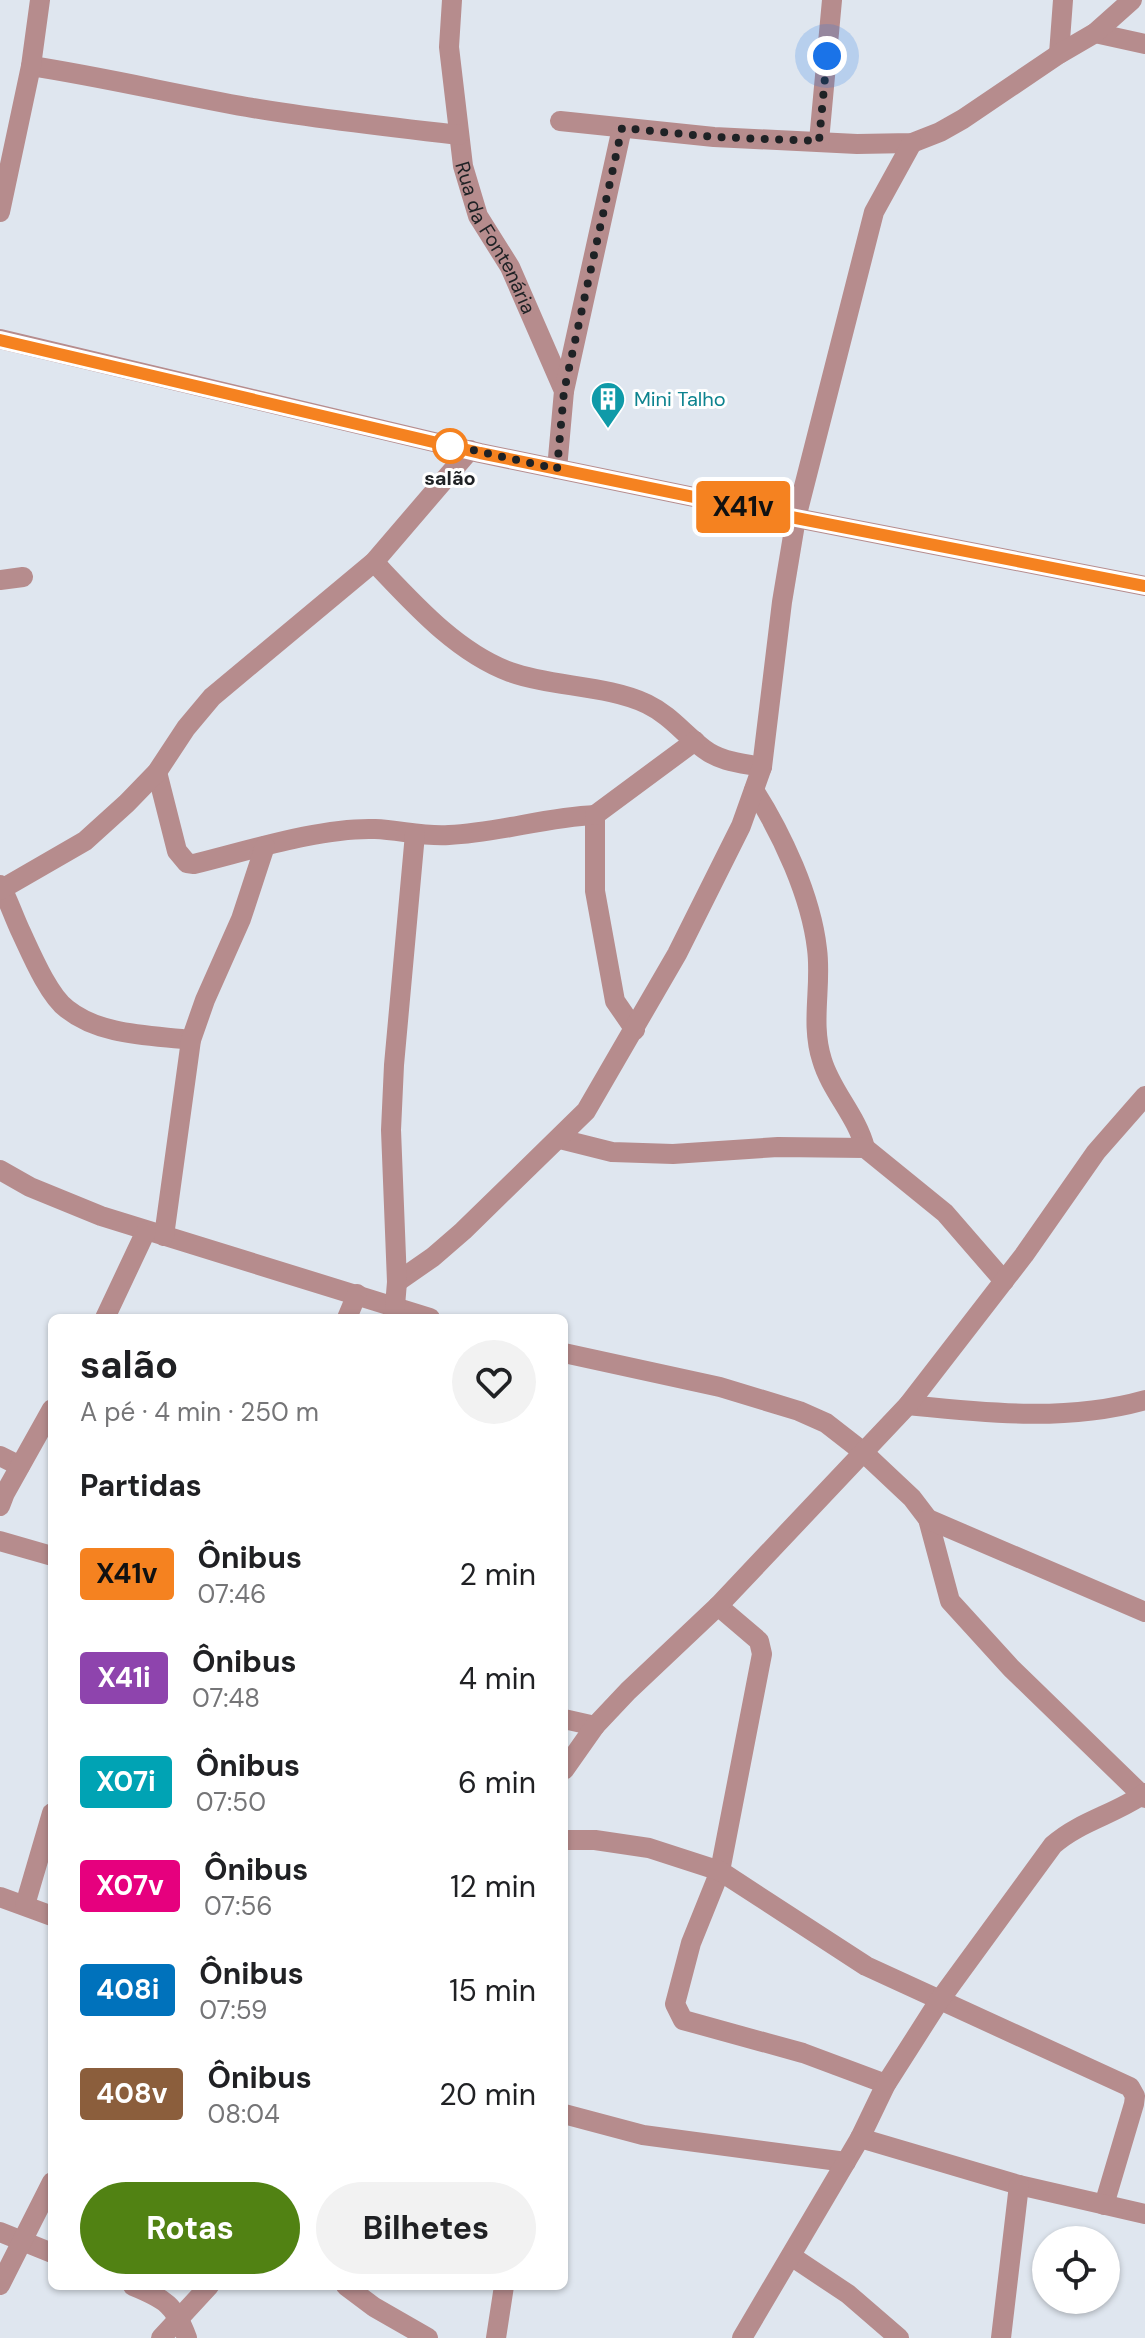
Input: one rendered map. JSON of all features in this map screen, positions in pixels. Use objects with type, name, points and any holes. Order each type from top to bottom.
[{"type":"street","points":[[0,212],[31,66],[40,0]]},
{"type":"street","name":"Rua da Fontenária","points":[[452,0],[449,47],[463,166],[478,216],[510,267],[564,391],[557,469]]},
{"type":"street","points":[[819,141],[832,0]]},
{"type":"street","points":[[1059,54],[1062,0]]},
{"type":"street","points":[[560,121],[714,137],[857,144],[912,143],[963,119],[1095,33],[1132,0]]},
{"type":"street","points":[[1095,33],[1145,44]]},
{"type":"street","points":[[31,66],[246,106],[459,135]]},
{"type":"street","points":[[564,391],[622,128]]},
{"type":"street","points":[[397,1282],[463,1231],[586,1111],[677,954],[735,839],[762,767],[782,602],[796,518],[874,212],[912,143]]},
{"type":"street","points":[[0,339],[557,469],[1145,586]]},
{"type":"street","points":[[191,1040],[123,1032],[89,1023],[64,1008],[48,985],[1,887],[85,841],[157,772],[186,728],[212,697],[374,562],[470,450]]},
{"type":"street","points":[[374,562],[407,597],[479,658],[512,673],[645,703],[671,719],[706,751],[729,761],[762,767]]},
{"type":"street","points":[[0,580],[23,577]]},
{"type":"street","points":[[157,772],[177,851],[187,863],[194,864],[341,831],[375,829],[447,835],[490,831],[568,816],[595,815],[695,741]]},
{"type":"street","points":[[754,790],[774,821],[806,900],[818,949],[816,1026],[821,1058],[834,1089],[862,1136],[865,1148],[945,1213],[1004,1281]]},
{"type":"street","points":[[595,815],[595,891],[615,1001],[635,1030]]},
{"type":"street","points":[[395,1306],[397,1282],[391,1130],[404,933],[415,834]]},
{"type":"street","points":[[107,1314],[155,1234],[191,1040],[241,919],[265,846]]},
{"type":"street","points":[[568,1764],[595,1726],[628,1691],[718,1606],[908,1405],[1004,1281],[1096,1152],[1145,1096]]},
{"type":"street","points":[[560,1139],[612,1152],[673,1154],[778,1147],[865,1148]]},
{"type":"street","points":[[0,1170],[30,1187],[155,1234],[418,1314]]},
{"type":"street","points":[[349,1314],[357,1294]]},
{"type":"street","points":[[568,1354],[720,1387],[799,1411],[826,1423],[862,1451],[912,1498],[928,1519],[950,1601],[1011,1668],[1144,1796],[1068,1832],[1053,1845],[939,2001],[886,2084],[860,2138],[742,2338]]},
{"type":"street","points":[[908,1405],[1020,1415],[1080,1411],[1145,1400]]},
{"type":"street","points":[[0,1506],[48,1416]]},
{"type":"street","points":[[0,1456],[20,1466]]},
{"type":"street","points":[[928,1519],[1145,1612]]},
{"type":"street","points":[[0,1541],[48,1555]]},
{"type":"street","points":[[718,1606],[762,1647],[720,1871],[691,1943],[675,2004],[683,2020],[803,2053],[886,2084]]},
{"type":"street","points":[[568,1720],[595,1726]]},
{"type":"street","points":[[25,1905],[48,1827]]},
{"type":"street","points":[[568,1840],[595,1840],[649,1848],[720,1871],[866,1966],[1130,2087],[1135,2096],[1134,2104],[1104,2205]]},
{"type":"street","points":[[0,1897],[48,1914]]},
{"type":"street","points":[[568,2115],[643,2135],[846,2162]]},
{"type":"street","points":[[860,2138],[1019,2185],[1145,2214]]},
{"type":"street","points":[[1001,2338],[1019,2185]]},
{"type":"street","points":[[0,2285],[48,2190]]},
{"type":"street","points":[[0,2232],[48,2251]]},
{"type":"street","points":[[791,2256],[848,2294],[899,2338]]},
{"type":"street","points":[[141,2290],[169,2303],[180,2318],[187,2338]]},
{"type":"street","points":[[161,2338],[205,2290]]},
{"type":"street","points":[[351,2290],[428,2338]]},
{"type":"street","points":[[496,2338],[503,2290]]},
{"type":"bus line","name":"X41v","points":[[0,340],[480,453],[1145,586]]},
{"type":"place","name":"Mini Talho","points":[[608,430]]},
{"type":"place","name":"salão","points":[[450,446]]},
{"type":"route","points":[[450,446],[441,443],[557,469],[564,391],[622,128],[714,137],[819,141],[827,56]]}]
